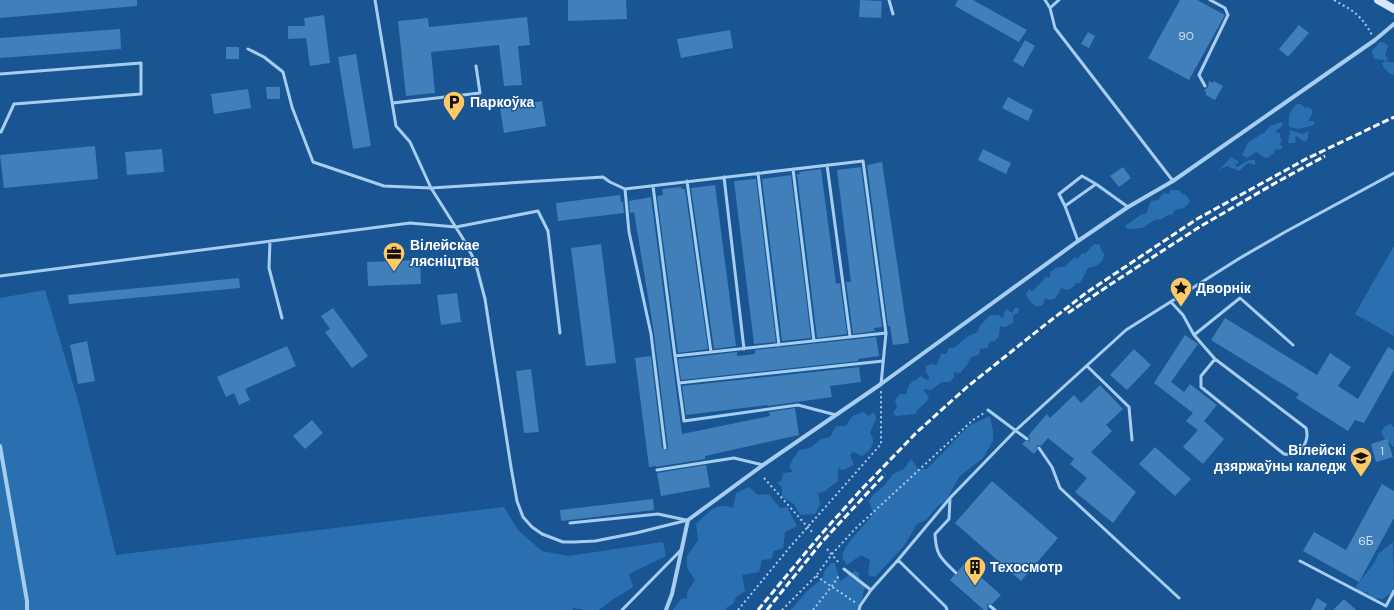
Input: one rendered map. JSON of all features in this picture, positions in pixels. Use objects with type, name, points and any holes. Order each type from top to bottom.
[{"type":"main road","points":[[1378,0],[1394,9]]},
{"type":"street","points":[[666,610],[672,594],[688,520],[763,465],[881,384],[1078,241],[1128,207],[1174,181],[1375,40],[1394,24]]},
{"type":"street","points":[[0,446],[27,601],[27,610]]},
{"type":"lane","points":[[375,0],[396,126],[410,142],[431,188],[456,227],[475,261],[485,299],[517,501],[523,517],[536,531],[563,542],[609,538],[688,520]]},
{"type":"lane","points":[[889,0],[892,14]]},
{"type":"lane","points":[[1045,0],[1050,8],[1055,28],[1174,181]]},
{"type":"lane","points":[[1050,8],[1059,0]]},
{"type":"lane","points":[[1205,86],[1199,75],[1228,14],[1225,8],[1210,0]]},
{"type":"lane","points":[[248,49],[264,56],[283,72],[292,107],[313,162],[384,186],[431,188],[603,177],[625,189],[863,161],[886,333],[881,384]]},
{"type":"lane","points":[[0,74],[141,63],[141,94],[14,104],[0,132]]},
{"type":"lane","points":[[392,103],[480,93],[476,66]]},
{"type":"lane","points":[[828,165],[850,336]]},
{"type":"lane","points":[[793,169],[814,341]]},
{"type":"lane","points":[[758,173],[779,345]]},
{"type":"lane","points":[[859,610],[860,606],[871,590],[950,498],[1015,431],[1126,330],[1240,258],[1394,173]]},
{"type":"lane","points":[[1078,241],[1059,194],[1082,176],[1128,207]]},
{"type":"lane","points":[[724,177],[744,349]]},
{"type":"lane","points":[[687,181],[711,352]]},
{"type":"lane","points":[[1065,206],[1096,184]]},
{"type":"lane","points":[[653,186],[684,421],[798,405],[836,415]]},
{"type":"lane","points":[[625,189],[629,232],[651,334],[665,448]]},
{"type":"lane","points":[[0,276],[410,223],[456,227],[538,211],[548,231],[560,333]]},
{"type":"lane","points":[[270,241],[269,268],[282,318]]},
{"type":"lane","points":[[1194,335],[1240,298],[1293,345]]},
{"type":"lane","points":[[1171,302],[1183,315],[1194,335],[1215,358],[1306,428],[1308,434],[1307,440],[1301,450],[1296,454],[1284,454],[1201,387],[1201,376],[1215,358]]},
{"type":"lane","points":[[675,356],[886,333]]},
{"type":"lane","points":[[679,383],[883,361]]},
{"type":"lane","points":[[1087,366],[1129,406],[1132,440]]},
{"type":"lane","points":[[988,410],[1015,431],[1027,438]]},
{"type":"lane","points":[[1039,448],[1052,467],[1060,488],[1179,598]]},
{"type":"lane","points":[[657,470],[734,458],[763,465]]},
{"type":"lane","points":[[950,498],[949,518],[935,534],[936,548],[941,558],[956,573]]},
{"type":"lane","points":[[570,523],[658,514],[688,520]]},
{"type":"lane","points":[[622,610],[681,550]]},
{"type":"lane","points":[[898,560],[946,607],[947,610]]},
{"type":"lane","points":[[1300,561],[1386,606]]},
{"type":"lane","points":[[844,569],[871,590]]},
{"type":"lane","points":[[1383,610],[1394,591]]},
{"type":"lane","points":[[990,606],[995,610]]},
{"type":"path","points":[[1334,0],[1355,12],[1364,21],[1375,40]]},
{"type":"path","points":[[738,610],[881,444],[881,384]]},
{"type":"path","points":[[782,610],[816,576],[832,554],[854,529],[973,420],[988,410]]},
{"type":"path","points":[[764,478],[813,533]]},
{"type":"path","points":[[813,610],[844,569],[827,549]]},
{"type":"path","points":[[816,576],[860,606]]},
{"type":"shaded area","points":[[1380,42],[1383,42],[1388,46],[1385,56],[1388,58],[1386,61],[1392,63],[1394,62],[1394,75],[1388,72],[1384,67],[1382,63],[1385,62],[1384,60],[1374,59],[1372,51]]},
{"type":"shaded area","points":[[1297,104],[1301,104],[1305,108],[1309,107],[1312,110],[1312,114],[1308,121],[1314,121],[1314,125],[1299,129],[1289,127],[1290,114],[1292,109]]},
{"type":"shaded area","points":[[1281,122],[1283,124],[1276,130],[1277,133],[1280,133],[1280,138],[1282,140],[1280,144],[1283,148],[1278,150],[1275,149],[1274,154],[1271,154],[1270,157],[1265,158],[1257,152],[1247,158],[1242,155],[1250,141],[1264,133],[1270,126]]},
{"type":"shaded area","points":[[1290,130],[1303,134],[1308,131],[1308,139],[1304,142],[1297,136],[1295,138],[1296,142],[1288,143]]},
{"type":"shaded area","points":[[1232,156],[1233,159],[1237,160],[1239,163],[1235,164],[1237,167],[1247,161],[1252,160],[1255,160],[1255,165],[1248,163],[1239,171],[1227,166],[1218,170]]},
{"type":"shaded area","points":[[1170,190],[1179,190],[1182,194],[1186,195],[1190,201],[1184,208],[1175,210],[1173,214],[1162,219],[1155,220],[1142,228],[1128,229],[1125,226],[1142,214],[1146,214],[1151,201],[1158,200],[1163,193],[1169,194]]},
{"type":"shaded area","points":[[1094,244],[1100,245],[1104,254],[1102,260],[1099,264],[1088,268],[1080,283],[1076,283],[1072,288],[1067,290],[1061,288],[1056,298],[1050,300],[1045,298],[1041,306],[1035,306],[1028,299],[1026,293],[1030,289],[1032,292],[1046,277],[1050,278],[1050,273],[1053,270],[1058,267],[1064,267],[1075,257],[1078,259],[1082,253],[1085,254]]},
{"type":"shaded area","points":[[1394,246],[1394,336],[1355,314]]},
{"type":"shaded area","points":[[45,290],[79,404],[116,555],[504,507],[518,530],[542,551],[568,556],[663,542],[666,556],[629,574],[633,587],[599,610],[574,608],[572,610],[0,610],[0,298]]},
{"type":"shaded area","points":[[1016,307],[1019,309],[1018,313],[1013,315],[1013,323],[1005,327],[1000,326],[999,336],[995,341],[989,342],[988,348],[980,349],[979,355],[971,357],[967,365],[960,373],[954,372],[954,377],[950,382],[942,382],[931,390],[924,389],[929,398],[915,414],[896,416],[893,413],[897,407],[895,400],[900,394],[906,394],[909,385],[914,380],[920,376],[927,380],[930,378],[926,372],[926,366],[932,364],[937,365],[941,354],[946,354],[949,348],[954,348],[968,336],[978,332],[979,327],[990,315],[999,315],[1003,318],[1006,309],[1012,313]]},
{"type":"shaded area","points":[[864,412],[868,416],[874,412],[876,419],[870,433],[873,440],[872,446],[862,456],[853,452],[850,455],[854,465],[843,470],[838,468],[838,481],[825,491],[818,493],[820,504],[815,514],[800,515],[794,504],[782,497],[782,487],[777,483],[782,480],[783,473],[793,472],[789,467],[799,450],[810,448],[821,439],[830,437],[836,426],[846,426],[852,416]]},
{"type":"shaded area","points":[[990,416],[993,441],[983,458],[960,476],[946,500],[938,506],[926,520],[917,524],[904,546],[875,577],[868,575],[870,560],[861,555],[847,565],[843,559],[845,548],[873,513],[869,501],[875,493],[884,486],[893,474],[904,469],[911,459],[918,469],[927,469],[970,425]]},
{"type":"shaded area","points":[[1391,424],[1394,427],[1394,447],[1384,438],[1381,432],[1385,426]]},
{"type":"shaded area","points":[[749,487],[758,495],[769,494],[780,508],[787,507],[797,526],[785,532],[783,548],[774,551],[771,559],[762,560],[759,572],[742,575],[745,591],[736,597],[733,604],[726,608],[726,610],[673,610],[681,599],[687,598],[687,592],[695,580],[687,568],[687,556],[698,540],[696,524],[717,507],[727,506],[733,508],[736,493]]},
{"type":"shaded area","points":[[1393,542],[1394,591],[1383,599],[1369,598],[1368,592],[1359,593],[1356,586],[1375,562],[1378,554]]},
{"type":"shaded area","points":[[831,563],[835,563],[840,581],[855,571],[859,573],[859,581],[865,587],[859,610],[791,610],[807,591],[822,579],[825,570]]},
{"type":"building","points":[[0,0],[137,0],[137,6],[0,18]]},
{"type":"building","points":[[568,0],[626,0],[627,19],[568,21]]},
{"type":"building","points":[[860,0],[882,1],[881,18],[859,17]]},
{"type":"building","points":[[958,0],[973,0],[1027,30],[1019,42],[955,6]]},
{"type":"building","points":[[1180,0],[1197,0],[1225,15],[1189,80],[1148,58]]},
{"type":"building","points":[[324,15],[330,63],[310,66],[306,38],[288,39],[288,26],[305,26],[304,18]]},
{"type":"building","points":[[527,17],[530,45],[518,46],[522,85],[504,86],[499,45],[431,52],[435,93],[406,96],[398,21],[428,18],[429,27]]},
{"type":"building","points":[[1299,25],[1309,33],[1288,57],[1279,49]]},
{"type":"building","points":[[120,29],[121,49],[0,58],[0,38]]},
{"type":"building","points":[[730,30],[733,48],[681,58],[677,39]]},
{"type":"building","points":[[1088,32],[1095,36],[1089,48],[1081,44]]},
{"type":"building","points":[[1025,40],[1035,46],[1023,67],[1013,61]]},
{"type":"building","points":[[226,47],[239,47],[239,59],[226,59]]},
{"type":"building","points":[[356,54],[371,146],[353,149],[338,57]]},
{"type":"building","points":[[1209,81],[1213,83],[1214,81],[1223,86],[1215,100],[1206,95],[1206,92],[1204,91],[1208,87]]},
{"type":"building","points":[[266,87],[280,87],[280,99],[267,99]]},
{"type":"building","points":[[248,89],[251,108],[214,114],[211,94]]},
{"type":"building","points":[[1008,97],[1033,110],[1028,121],[1002,108]]},
{"type":"building","points":[[542,101],[546,126],[504,133],[500,108]]},
{"type":"building","points":[[95,146],[98,179],[4,188],[0,155]]},
{"type":"building","points":[[162,149],[164,172],[127,175],[125,152]]},
{"type":"building","points":[[983,149],[1011,163],[1006,174],[978,160]]},
{"type":"building","points":[[882,162],[909,343],[893,345],[890,326],[888,326],[867,165]]},
{"type":"building","points":[[861,167],[882,327],[874,328],[875,331],[853,334],[846,282],[851,282],[837,170]]},
{"type":"building","points":[[1123,167],[1131,178],[1119,187],[1110,176]]},
{"type":"building","points":[[821,169],[836,284],[840,283],[847,334],[817,338],[797,174],[800,174],[799,172]]},
{"type":"building","points":[[791,175],[811,338],[782,341],[762,179]]},
{"type":"building","points":[[756,179],[776,342],[754,344],[734,181]]},
{"type":"building","points":[[715,185],[736,346],[714,349],[691,188]]},
{"type":"building","points":[[681,187],[682,189],[685,189],[708,349],[678,353],[657,196],[663,195],[662,189]]},
{"type":"building","points":[[620,195],[621,202],[623,202],[624,213],[558,221],[556,203]]},
{"type":"building","points":[[651,197],[682,434],[770,416],[769,412],[795,408],[799,435],[705,456],[705,459],[649,467],[635,358],[651,356],[662,448],[666,451],[668,448],[654,333],[634,212],[630,213],[629,201]]},
{"type":"building","points":[[601,244],[616,363],[586,366],[571,248]]},
{"type":"building","name":"Вілейскае лясніцтва","points":[[420,260],[421,284],[368,286],[367,262]]},
{"type":"building","points":[[239,278],[240,288],[69,304],[68,295]]},
{"type":"building","points":[[457,293],[461,322],[441,325],[437,295]]},
{"type":"building","points":[[333,308],[368,356],[352,368],[325,332],[330,329],[321,316]]},
{"type":"building","points":[[1225,318],[1317,375],[1330,353],[1351,367],[1338,386],[1358,399],[1388,347],[1394,350],[1394,370],[1364,423],[1355,420],[1348,431],[1296,398],[1299,394],[1211,340]]},
{"type":"building","points":[[1185,335],[1198,344],[1171,382],[1184,392],[1190,384],[1217,405],[1204,421],[1224,439],[1203,464],[1183,447],[1198,430],[1186,421],[1193,413],[1154,383]]},
{"type":"building","points":[[876,337],[879,356],[858,359],[858,361],[681,380],[678,359],[737,352],[737,356],[755,354],[755,350]]},
{"type":"building","points":[[87,341],[95,381],[78,384],[70,345]]},
{"type":"building","points":[[287,346],[296,366],[245,389],[250,400],[239,405],[234,393],[226,397],[217,377]]},
{"type":"building","points":[[1134,349],[1151,365],[1127,390],[1110,375]]},
{"type":"building","points":[[859,367],[861,382],[830,386],[832,397],[686,415],[682,386]]},
{"type":"building","points":[[531,369],[539,432],[524,433],[516,371]]},
{"type":"building","points":[[1100,385],[1123,409],[1106,425],[1112,431],[1091,452],[1136,492],[1113,523],[1075,492],[1087,478],[1070,464],[1074,459],[1048,438],[1041,446],[1037,446],[1037,450],[1034,454],[1022,444],[1025,441],[1029,441],[1030,438],[1028,436],[1047,414],[1050,418],[1074,395],[1081,403]]},
{"type":"building","points":[[312,420],[323,433],[305,449],[293,436]]},
{"type":"building","points":[[1387,439],[1393,457],[1376,462],[1371,444]]},
{"type":"building","points":[[1155,447],[1191,479],[1175,496],[1139,464]]},
{"type":"building","points":[[706,465],[710,487],[661,496],[657,473]]},
{"type":"building","points":[[992,481],[1058,538],[1021,581],[955,523]]},
{"type":"building","points":[[1382,484],[1394,491],[1394,518],[1359,582],[1303,551],[1314,532],[1346,550]]},
{"type":"building","points":[[653,499],[654,510],[561,521],[560,510]]},
{"type":"building","name":"Техосмотр","points":[[965,563],[1001,595],[992,604],[988,604],[987,610],[984,610],[950,580],[954,575],[958,575],[958,571]]},
{"type":"building","points":[[1317,598],[1327,604],[1324,610],[1311,610]]},
{"type":"building","points":[[1344,599],[1356,610],[1333,610]]},
{"type":"railway","points":[[758,610],[817,539],[859,492],[917,432],[967,387],[1046,324],[1086,293],[1197,219],[1306,159],[1394,117]]},
{"type":"railway","points":[[1068,313],[1201,226],[1325,156]]},
{"type":"railway","points":[[767,610],[821,543],[885,474]]},
{"type":"place","name":"Паркоўка","points":[[454,122]]},
{"type":"place","name":"Вілейскае лясніцтва","points":[[394,272]]},
{"type":"place","name":"Дворнік","points":[[1181,308]]},
{"type":"place","name":"Вілейскі дзяржаўны каледж","points":[[1361,478]]},
{"type":"place","name":"Техосмотр","points":[[975,586]]}]
